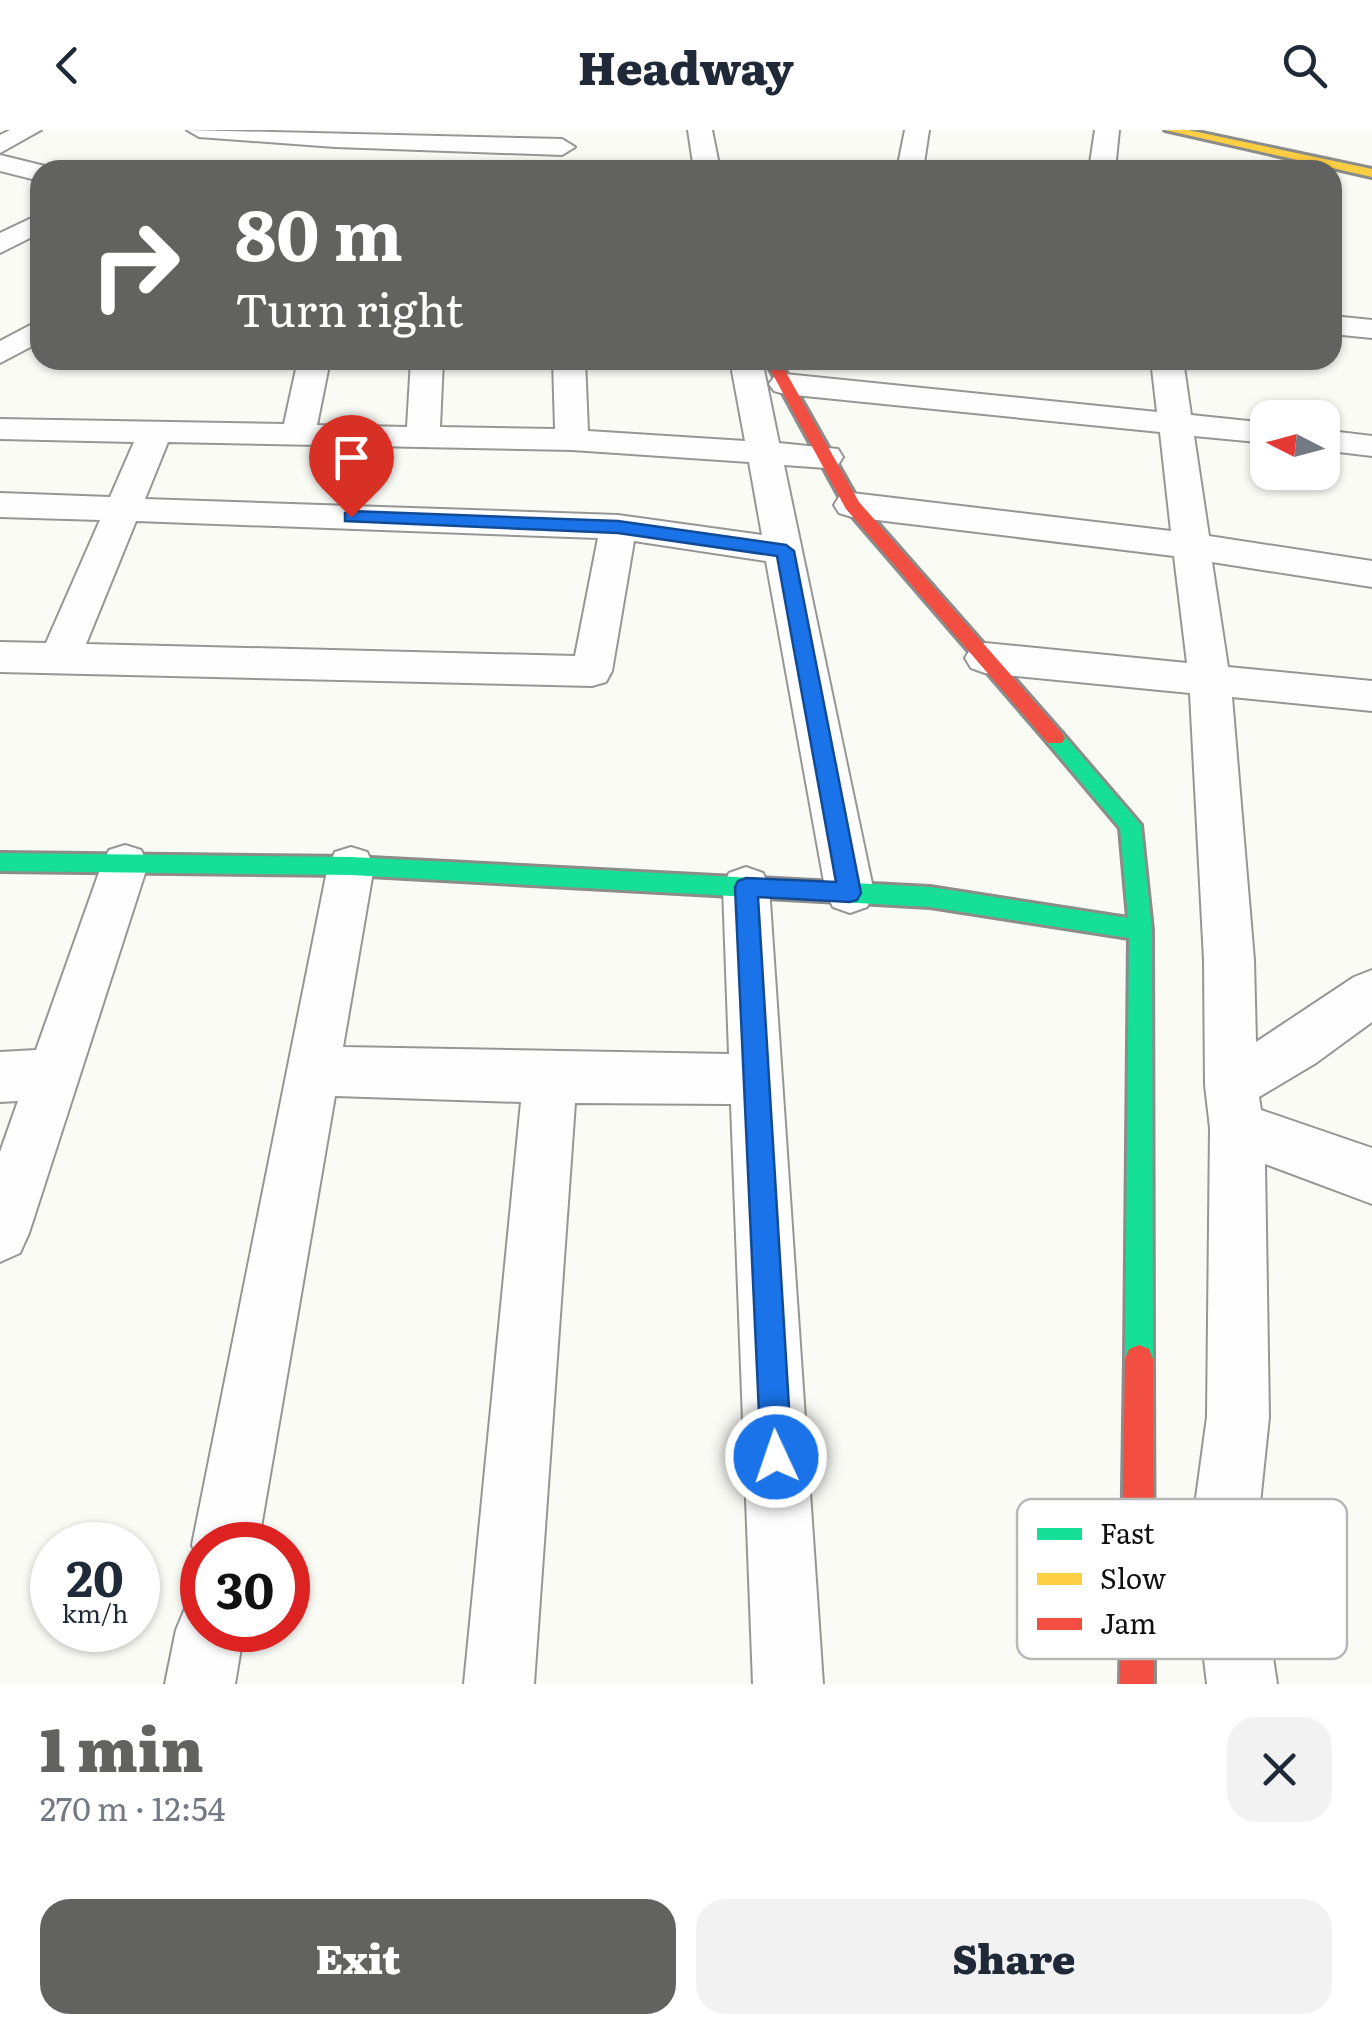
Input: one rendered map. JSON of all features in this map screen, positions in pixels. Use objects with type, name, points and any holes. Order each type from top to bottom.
[{"type":"street","points":[[0,145],[29,130]]},
{"type":"street","points":[[199,130],[294,150],[361,138],[562,149]]},
{"type":"street","points":[[700,130],[706,160]]},
{"type":"street","points":[[912,160],[917,130]]},
{"type":"street","points":[[1103,160],[1106,130]]},
{"type":"street","points":[[1171,130],[1311,160]]},
{"type":"street","points":[[356,160],[361,138]]},
{"type":"street","points":[[447,160],[450,142]]},
{"type":"street","points":[[0,162],[30,170]]},
{"type":"street","points":[[1342,167],[1372,173]]},
{"type":"street","points":[[0,245],[30,228]]},
{"type":"street","points":[[1342,327],[1372,329]]},
{"type":"street","points":[[0,354],[30,334]]},
{"type":"street","points":[[298,435],[312,370]]},
{"type":"street","points":[[422,437],[426,370]]},
{"type":"street","points":[[569,370],[572,440]]},
{"type":"street","points":[[748,370],[850,893]]},
{"type":"street","points":[[1168,370],[1208,680],[1229,960],[1238,1416],[1228,1499]]},
{"type":"street","points":[[778,372],[1250,431]]},
{"type":"street","points":[[778,372],[852,504],[1130,825],[1141,930],[1138,1499]]},
{"type":"street","points":[[0,428],[572,440],[826,457]]},
{"type":"street","points":[[60,658],[155,432]]},
{"type":"street","points":[[1340,442],[1372,446]]},
{"type":"street","points":[[852,504],[1192,546],[1372,574]]},
{"type":"street","points":[[0,505],[618,527],[786,551]]},
{"type":"street","points":[[0,657],[592,671],[618,527]]},
{"type":"street","points":[[985,658],[1372,696]]},
{"type":"street","points":[[0,862],[351,866],[930,897],[1141,930]]},
{"type":"street","points":[[0,1233],[125,864]]},
{"type":"street","points":[[230,1522],[351,866]]},
{"type":"street","points":[[746,887],[788,1684]]},
{"type":"street","points":[[1234,1106],[1298,1046],[1372,993]]},
{"type":"street","points":[[313,1071],[758,1079]]},
{"type":"street","points":[[0,1077],[54,1074]]},
{"type":"street","points":[[499,1684],[550,1078]]},
{"type":"street","points":[[1234,1106],[1372,1176]]},
{"type":"street","points":[[200,1684],[206,1652]]},
{"type":"street","points":[[1137,1659],[1137,1684]]},
{"type":"street","points":[[1239,1659],[1242,1684]]},
{"type":"traffic: fast","points":[[1055,738],[1130,825],[1141,930],[1139,1359]]},
{"type":"traffic: fast","points":[[0,862],[351,866],[930,897],[1141,930]]},
{"type":"traffic: slow","points":[[1171,130],[1311,160]]},
{"type":"traffic: slow","points":[[1342,167],[1372,173]]},
{"type":"traffic: jam","points":[[778,370],[852,505],[1055,738]]},
{"type":"traffic: jam","points":[[1138,1499],[1139,1359]]},
{"type":"traffic: jam","points":[[1137,1659],[1137,1684]]},
{"type":"route","points":[[351,517],[618,527],[786,551],[850,893],[746,887],[776,1457]]}]
